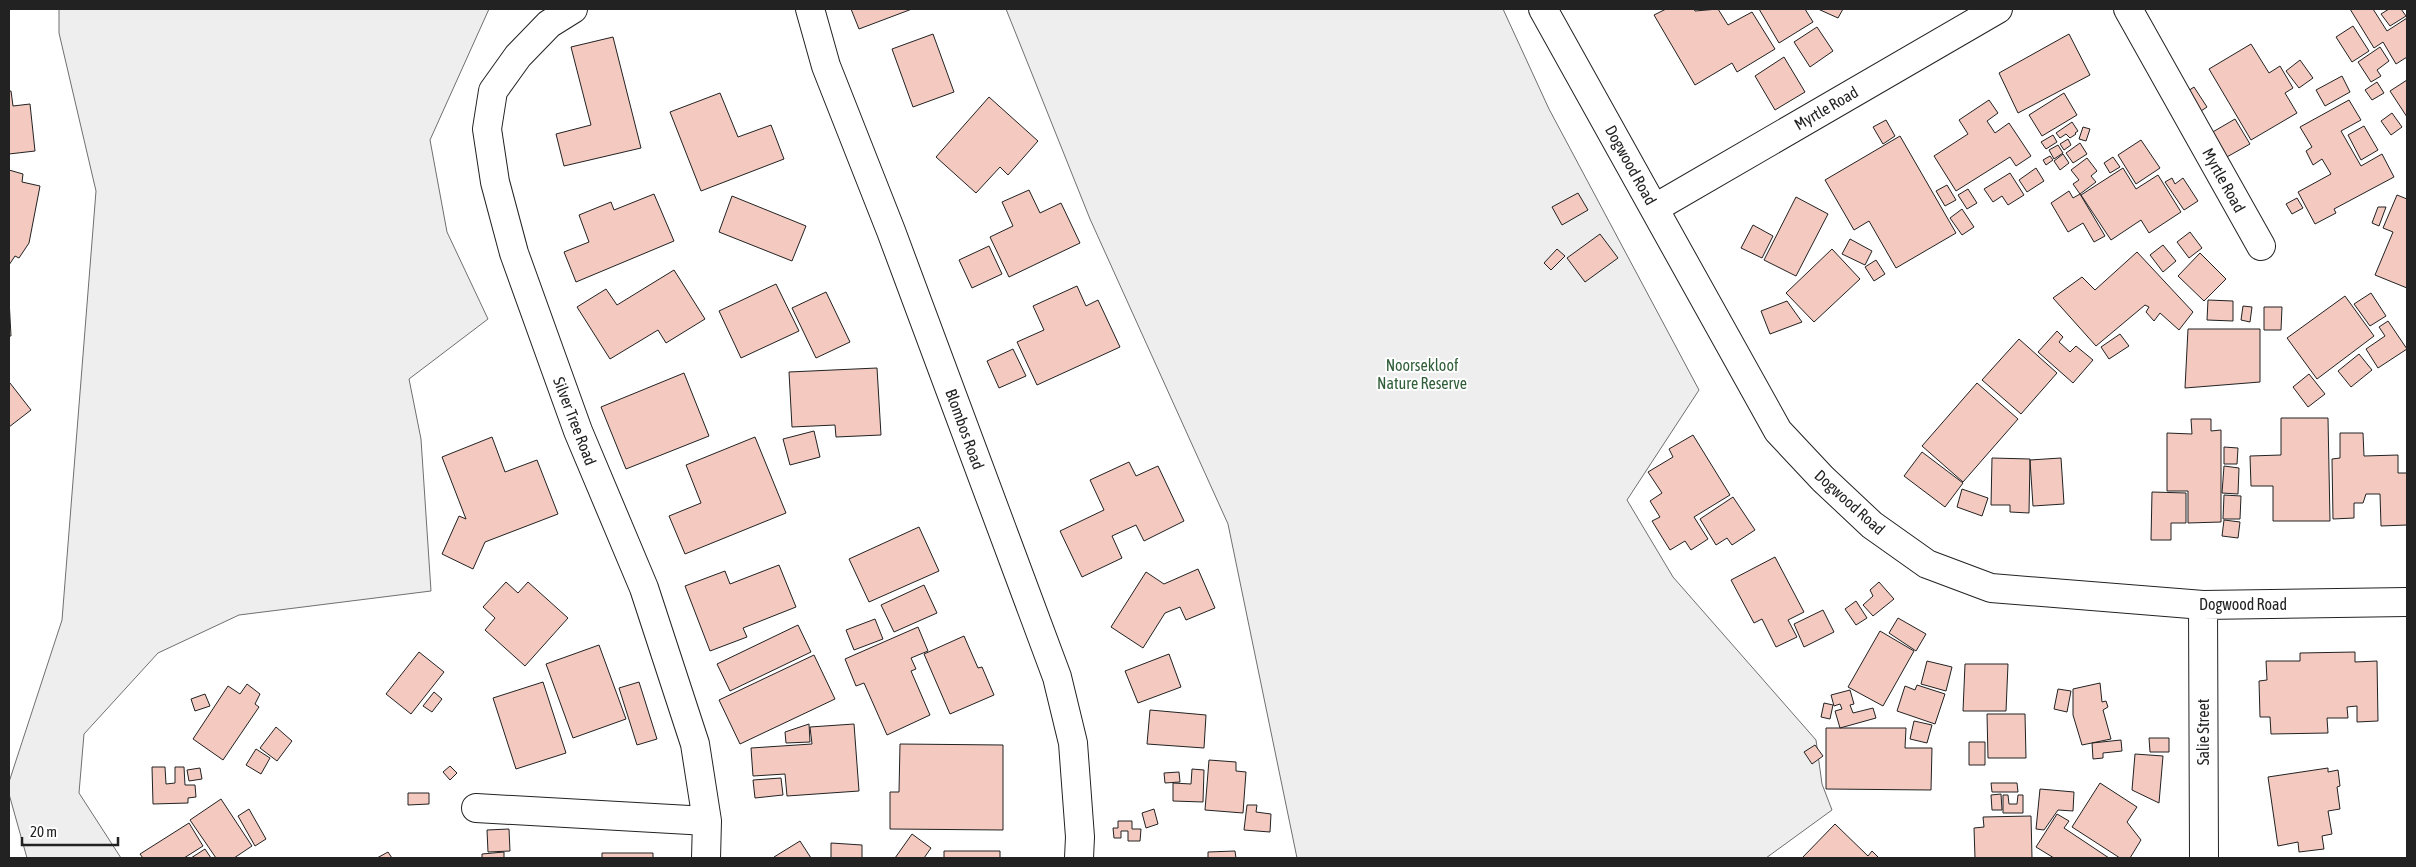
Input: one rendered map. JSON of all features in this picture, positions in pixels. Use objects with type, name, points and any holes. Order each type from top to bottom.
[{"type":"street","name":"Silver Tree Road","points":[[573,9],[549,24],[518,56],[493,91],[487,129],[495,182],[514,253],[578,431],[644,588],[695,744],[706,821],[706,858]]},
{"type":"street","name":"Blombos Road","points":[[810,9],[826,66],[891,231],[1057,677],[1073,743],[1080,837],[1079,858]]},
{"type":"street","name":"Dogwood Road","points":[[1543,9],[1778,431],[1823,479],[1872,525],[1927,564],[1991,588],[2203,605],[2407,602]]},
{"type":"street","name":"Myrtle Road","points":[[2128,9],[2261,246]]},
{"type":"street","name":"Myrtle Road","points":[[1655,208],[1993,10]]},
{"type":"street","name":"Salie Street","points":[[2203,605],[2204,858]]},
{"type":"street","points":[[476,808],[706,821]]},
{"type":"green space","points":[[59,9],[489,9],[430,140],[447,232],[488,319],[409,379],[421,439],[431,591],[239,615],[158,653],[84,734],[79,793],[121,858],[27,858],[9,794],[9,782],[62,620],[96,191],[59,33]]},
{"type":"green space","name":"Noorsekloof Nature Reserve","points":[[1006,9],[1503,9],[1549,109],[1699,390],[1627,500],[1673,577],[1816,740],[1822,784],[1832,810],[1766,858],[1297,858],[1228,524],[1090,219]]},
{"type":"building","points":[[851,9],[912,9],[859,29]]},
{"type":"building","points":[[1666,9],[1694,9],[1695,11],[1718,9],[1728,25],[1752,12],[1775,49],[1737,72],[1732,63],[1695,85],[1654,15]]},
{"type":"building","points":[[1759,9],[1805,9],[1813,22],[1779,43]]},
{"type":"building","points":[[1818,9],[1843,9],[1838,18]]},
{"type":"building","points":[[2350,9],[2373,9],[2387,31],[2407,18],[2407,57],[2396,64],[2383,42],[2374,48]]},
{"type":"building","points":[[2389,9],[2401,9],[2406,16],[2390,26],[2381,14]]},
{"type":"building","points":[[2353,26],[2369,51],[2352,62],[2336,37]]},
{"type":"building","points":[[1817,27],[1833,51],[1810,67],[1794,42]]},
{"type":"building","points":[[933,34],[954,92],[913,107],[892,49]]},
{"type":"building","points":[[2069,34],[2090,75],[2018,113],[1999,73]]},
{"type":"building","points":[[613,37],[641,148],[564,166],[556,134],[591,125],[571,47]]},
{"type":"building","points":[[2251,44],[2269,73],[2280,66],[2293,88],[2285,93],[2297,113],[2251,140],[2209,69]]},
{"type":"building","points":[[2380,47],[2389,61],[2377,70],[2381,76],[2371,82],[2358,62]]},
{"type":"building","points":[[1784,57],[1805,92],[1775,110],[1755,76]]},
{"type":"building","points":[[2300,60],[2313,78],[2299,88],[2286,71]]},
{"type":"building","points":[[2342,76],[2350,92],[2325,106],[2316,90]]},
{"type":"building","points":[[2407,80],[2407,117],[2390,91]]},
{"type":"building","points":[[2377,82],[2384,93],[2372,100],[2365,90]]},
{"type":"building","points":[[2194,87],[2207,107],[2195,115],[2182,95]]},
{"type":"building","points":[[9,91],[11,91],[13,106],[30,104],[35,151],[9,154]]},
{"type":"building","points":[[720,93],[738,137],[771,125],[784,159],[701,191],[670,112]]},
{"type":"building","points":[[2064,93],[2077,115],[2042,136],[2029,115]]},
{"type":"building","points":[[989,97],[1038,141],[1008,175],[1000,167],[976,193],[936,157]]},
{"type":"building","points":[[1989,100],[1998,113],[1987,121],[1995,133],[2009,123],[2031,156],[2016,166],[2010,157],[1956,191],[1934,156],[1968,134],[1959,120]]},
{"type":"building","points":[[2349,100],[2361,120],[2341,131],[2361,166],[2382,154],[2394,177],[2334,209],[2336,213],[2315,224],[2298,192],[2331,174],[2322,159],[2313,165],[2306,151],[2312,147],[2300,127]]},
{"type":"building","points":[[2392,113],[2402,127],[2391,135],[2381,121]]},
{"type":"building","points":[[2235,119],[2250,144],[2225,158],[2211,133]]},
{"type":"building","points":[[1886,120],[1895,136],[1883,144],[1873,127]]},
{"type":"building","points":[[2072,122],[2078,131],[2076,134],[2070,138],[2066,134],[2060,138],[2056,133]]},
{"type":"building","points":[[2364,126],[2378,150],[2361,160],[2348,135]]},
{"type":"building","points":[[2083,127],[2090,129],[2086,141],[2079,139]]},
{"type":"building","points":[[2053,135],[2057,142],[2046,149],[2041,142]]},
{"type":"building","points":[[1900,136],[1956,233],[1896,268],[1869,221],[1854,230],[1825,180]]},
{"type":"building","points":[[2068,139],[2071,145],[2064,150],[2060,144]]},
{"type":"building","points":[[2141,140],[2160,168],[2136,184],[2118,155]]},
{"type":"building","points":[[2080,143],[2087,154],[2073,163],[2066,153]]},
{"type":"building","points":[[2058,145],[2063,153],[2054,159],[2049,150]]},
{"type":"building","points":[[2063,154],[2069,163],[2060,170],[2054,161]]},
{"type":"building","points":[[2050,156],[2053,160],[2046,165],[2043,160]]},
{"type":"building","points":[[2113,157],[2120,167],[2110,173],[2104,163]]},
{"type":"building","points":[[2087,158],[2097,171],[2091,176],[2096,182],[2080,194],[2073,184],[2079,180],[2071,170]]},
{"type":"building","points":[[2036,168],[2044,181],[2027,192],[2019,180]]},
{"type":"building","points":[[2123,168],[2136,189],[2158,175],[2181,212],[2149,233],[2141,220],[2111,240],[2081,195]]},
{"type":"building","points":[[9,170],[23,174],[22,182],[40,186],[29,243],[19,258],[15,256],[9,265]]},
{"type":"building","points":[[2010,173],[2024,195],[2008,205],[2002,196],[1993,202],[1984,189]]},
{"type":"building","points":[[2172,178],[2175,184],[2183,178],[2198,201],[2184,210],[2165,182]]},
{"type":"building","points":[[1947,185],[1956,200],[1945,206],[1936,191]]},
{"type":"building","points":[[1968,189],[1977,203],[1967,209],[1958,195]]},
{"type":"building","points":[[1029,190],[1040,213],[1061,203],[1080,243],[1009,277],[990,237],[1013,226],[1002,202]]},
{"type":"building","points":[[2069,191],[2073,198],[2080,194],[2105,236],[2094,242],[2083,223],[2068,232],[2051,203]]},
{"type":"building","points":[[1578,193],[1588,210],[1562,225],[1552,207]]},
{"type":"building","points":[[654,194],[674,241],[576,282],[564,252],[589,242],[579,215],[611,202],[614,210]]},
{"type":"building","points":[[2397,195],[2407,199],[2407,288],[2375,275],[2393,232],[2383,228]]},
{"type":"building","points":[[732,196],[806,226],[792,261],[719,232]]},
{"type":"building","points":[[1796,197],[1828,214],[1796,276],[1764,260]]},
{"type":"building","points":[[2297,198],[2303,208],[2292,214],[2286,204]]},
{"type":"building","points":[[2378,207],[2386,207],[2379,226],[2372,223]]},
{"type":"building","points":[[1962,209],[1974,227],[1962,235],[1950,218]]},
{"type":"building","points":[[1753,225],[1773,236],[1762,258],[1741,248]]},
{"type":"building","points":[[2190,232],[2202,248],[2189,258],[2177,242]]},
{"type":"building","points":[[1600,234],[1618,258],[1585,282],[1567,258]]},
{"type":"building","points":[[1850,239],[1872,251],[1865,265],[1842,254]]},
{"type":"building","points":[[2163,245],[2176,261],[2163,272],[2150,255]]},
{"type":"building","points":[[989,246],[1002,274],[972,288],[959,260]]},
{"type":"building","points":[[1557,249],[1565,256],[1551,270],[1544,263]]},
{"type":"building","points":[[1832,249],[1860,279],[1814,322],[1786,293]]},
{"type":"building","points":[[2137,252],[2193,312],[2179,330],[2160,313],[2154,321],[2146,312],[2149,307],[2145,305],[2096,346],[2053,298],[2082,277],[2095,290]]},
{"type":"building","points":[[2200,253],[2226,279],[2204,301],[2178,276]]},
{"type":"building","points":[[1876,260],[1885,274],[1874,281],[1865,267]]},
{"type":"building","points":[[674,270],[705,319],[666,343],[658,330],[610,359],[577,307],[606,289],[617,305]]},
{"type":"building","points":[[776,284],[799,331],[741,358],[719,311]]},
{"type":"building","points":[[1077,286],[1086,306],[1098,300],[1120,347],[1037,385],[1017,342],[1044,330],[1033,306]]},
{"type":"building","points":[[826,292],[850,342],[816,358],[792,308]]},
{"type":"building","points":[[2371,293],[2386,316],[2370,326],[2354,304]]},
{"type":"building","points":[[2345,296],[2374,336],[2317,379],[2287,338]]},
{"type":"building","points":[[9,299],[11,336],[9,336]]},
{"type":"building","points":[[2208,300],[2233,301],[2233,321],[2207,320]]},
{"type":"building","points":[[1787,301],[1802,322],[1770,334],[1761,311]]},
{"type":"building","points":[[2243,306],[2252,307],[2250,322],[2241,320]]},
{"type":"building","points":[[2264,307],[2282,307],[2281,330],[2264,330]]},
{"type":"building","points":[[2388,321],[2407,349],[2378,368],[2366,349],[2385,336],[2379,327]]},
{"type":"building","points":[[2188,329],[2260,329],[2260,382],[2185,388]]},
{"type":"building","points":[[2057,331],[2063,337],[2059,342],[2070,352],[2076,346],[2093,360],[2073,383],[2038,352]]},
{"type":"building","points":[[2120,334],[2129,346],[2109,359],[2101,347]]},
{"type":"building","points":[[2019,339],[2057,373],[2021,414],[1982,380]]},
{"type":"building","points":[[1013,349],[1026,376],[999,388],[987,361]]},
{"type":"building","points":[[2359,354],[2372,370],[2351,387],[2338,371]]},
{"type":"building","points":[[877,368],[881,435],[836,437],[835,425],[792,427],[789,372]]},
{"type":"building","points":[[684,373],[709,436],[626,469],[601,407]]},
{"type":"building","points":[[2309,374],[2325,394],[2308,407],[2293,387]]},
{"type":"building","points":[[1977,383],[2018,419],[1963,482],[1922,446]]},
{"type":"building","points":[[9,384],[31,410],[9,427]]},
{"type":"building","points":[[2281,418],[2328,418],[2330,521],[2273,521],[2273,486],[2251,486],[2250,456],[2281,455]]},
{"type":"building","points":[[2191,419],[2211,419],[2211,431],[2221,430],[2221,522],[2188,523],[2188,491],[2167,491],[2167,433],[2192,434]]},
{"type":"building","points":[[814,431],[820,457],[790,465],[783,439]]},
{"type":"building","points":[[2340,433],[2363,433],[2364,456],[2398,455],[2398,473],[2407,473],[2407,525],[2381,526],[2380,494],[2366,494],[2363,503],[2354,503],[2354,518],[2333,519],[2332,459],[2340,458]]},
{"type":"building","points":[[1693,435],[1730,495],[1694,517],[1708,539],[1691,550],[1685,541],[1670,550],[1652,521],[1660,517],[1650,501],[1662,493],[1648,472],[1673,457],[1669,449]]},
{"type":"building","points":[[492,437],[505,472],[537,460],[558,514],[485,542],[473,569],[442,554],[459,516],[466,519],[442,457]]},
{"type":"building","points":[[755,437],[786,513],[685,554],[669,516],[701,503],[686,465]]},
{"type":"building","points":[[2224,447],[2238,448],[2237,464],[2224,464]]},
{"type":"building","points":[[1922,452],[1963,483],[1945,507],[1904,476]]},
{"type":"building","points":[[1992,458],[2030,459],[2029,513],[2010,512],[2010,505],[1991,505]]},
{"type":"building","points":[[2061,458],[2064,504],[2033,506],[2030,460]]},
{"type":"building","points":[[1129,462],[1136,476],[1158,466],[1184,521],[1144,541],[1136,525],[1112,536],[1122,558],[1082,577],[1060,531],[1104,510],[1090,480]]},
{"type":"building","points":[[2224,466],[2239,468],[2238,494],[2222,493]]},
{"type":"building","points":[[1962,489],[1988,498],[1982,516],[1957,507]]},
{"type":"building","points":[[2152,492],[2186,493],[2186,523],[2171,523],[2171,540],[2151,540]]},
{"type":"building","points":[[2224,495],[2241,496],[2240,519],[2223,519]]},
{"type":"building","points":[[1733,497],[1755,530],[1732,545],[1727,538],[1716,545],[1700,519]]},
{"type":"building","points":[[2224,520],[2240,522],[2238,538],[2222,536]]},
{"type":"building","points":[[919,527],[939,571],[869,602],[849,559]]},
{"type":"building","points":[[1775,557],[1804,612],[1788,620],[1797,637],[1776,647],[1762,619],[1754,623],[1731,580]]},
{"type":"building","points":[[779,565],[796,607],[743,628],[747,637],[710,651],[685,586],[725,571],[730,584]]},
{"type":"building","points":[[1198,569],[1215,608],[1186,620],[1180,607],[1165,613],[1143,648],[1111,627],[1146,572],[1164,584]]},
{"type":"building","points":[[506,582],[518,593],[528,582],[568,618],[525,666],[485,630],[495,618],[483,607]]},
{"type":"building","points":[[1879,582],[1894,599],[1873,616],[1863,605],[1873,596],[1870,590]]},
{"type":"building","points":[[924,585],[937,613],[894,632],[881,605]]},
{"type":"building","points":[[1856,601],[1867,618],[1856,625],[1845,609]]},
{"type":"building","points":[[1823,610],[1834,632],[1804,647],[1794,624]]},
{"type":"building","points":[[1898,618],[1926,634],[1916,651],[1889,633]]},
{"type":"building","points":[[875,619],[883,639],[854,650],[846,630]]},
{"type":"building","points":[[798,625],[811,652],[730,691],[717,664]]},
{"type":"building","points":[[918,627],[928,651],[911,658],[916,669],[911,671],[930,715],[887,735],[864,683],[856,686],[845,659]]},
{"type":"building","points":[[1880,631],[1914,651],[1883,706],[1848,687]]},
{"type":"building","points":[[964,636],[978,668],[982,667],[994,695],[950,714],[924,654]]},
{"type":"building","points":[[599,645],[626,719],[573,738],[546,664]]},
{"type":"building","points":[[419,652],[444,672],[411,714],[386,694]]},
{"type":"building","points":[[2355,652],[2355,662],[2377,661],[2378,721],[2357,722],[2357,706],[2347,707],[2348,718],[2327,718],[2328,733],[2271,734],[2270,717],[2260,717],[2259,681],[2267,680],[2266,661],[2300,661],[2300,653]]},
{"type":"building","points":[[1169,654],[1181,687],[1138,703],[1125,671]]},
{"type":"building","points":[[814,655],[835,699],[740,744],[719,700]]},
{"type":"building","points":[[1927,661],[1952,667],[1946,691],[1921,684]]},
{"type":"building","points":[[1965,664],[2008,664],[2006,711],[1963,711]]},
{"type":"building","points":[[543,682],[566,753],[516,769],[493,698]]},
{"type":"building","points":[[639,682],[657,739],[637,745],[619,688]]},
{"type":"building","points":[[2100,683],[2102,702],[2106,701],[2108,707],[2103,710],[2111,739],[2082,745],[2073,715],[2073,689]]},
{"type":"building","points":[[247,684],[260,694],[255,704],[259,707],[223,760],[193,739],[228,686],[240,694]]},
{"type":"building","points":[[1917,685],[1945,694],[1935,724],[1897,711],[1905,686],[1915,690]]},
{"type":"building","points":[[2058,689],[2071,691],[2067,712],[2054,709]]},
{"type":"building","points":[[1850,690],[1854,704],[1850,705],[1853,713],[1873,708],[1876,718],[1840,728],[1835,711],[1842,709],[1840,704],[1834,706],[1831,695]]},
{"type":"building","points":[[434,692],[442,699],[432,712],[423,706]]},
{"type":"building","points":[[205,694],[210,706],[195,711],[191,699]]},
{"type":"building","points":[[1824,703],[1833,705],[1830,719],[1821,717]]},
{"type":"building","points":[[1150,710],[1206,715],[1204,748],[1147,744]]},
{"type":"building","points":[[1987,714],[2025,714],[2026,758],[1988,758]]},
{"type":"building","points":[[1914,721],[1932,725],[1927,743],[1910,739]]},
{"type":"building","points":[[809,724],[810,742],[786,743],[785,732]]},
{"type":"building","points":[[854,724],[859,791],[787,796],[785,774],[753,776],[751,748],[812,744],[810,727]]},
{"type":"building","points":[[276,727],[292,741],[277,761],[260,748]]},
{"type":"building","points":[[1826,728],[1906,728],[1905,748],[1932,748],[1931,790],[1826,789]]},
{"type":"building","points":[[2149,738],[2169,738],[2169,752],[2150,752]]},
{"type":"building","points":[[2121,740],[2122,751],[2103,753],[2103,758],[2093,759],[2092,743]]},
{"type":"building","points":[[1969,742],[1985,742],[1985,765],[1969,765]]},
{"type":"building","points":[[900,744],[1003,745],[1003,830],[890,829],[890,792],[899,792]]},
{"type":"building","points":[[1815,745],[1823,756],[1812,764],[1804,752]]},
{"type":"building","points":[[256,749],[270,758],[261,774],[246,765]]},
{"type":"building","points":[[2135,754],[2163,756],[2159,803],[2132,790]]},
{"type":"building","points":[[1209,760],[1236,762],[1236,771],[1246,772],[1243,813],[1205,810]]},
{"type":"building","points":[[450,766],[457,773],[450,780],[443,772]]},
{"type":"building","points":[[152,767],[165,767],[166,784],[175,783],[175,767],[184,767],[185,785],[195,785],[196,797],[188,798],[188,803],[153,804]]},
{"type":"building","points":[[200,768],[202,779],[189,781],[187,770]]},
{"type":"building","points":[[2328,768],[2328,772],[2338,770],[2340,786],[2337,787],[2340,809],[2328,811],[2332,834],[2322,836],[2324,849],[2299,852],[2298,842],[2278,846],[2268,777]]},
{"type":"building","points":[[1192,769],[1204,770],[1203,802],[1173,801],[1173,783],[1191,784]]},
{"type":"building","points":[[1179,772],[1180,782],[1165,783],[1164,773]]},
{"type":"building","points":[[781,778],[783,795],[755,798],[753,780]]},
{"type":"building","points":[[1991,783],[2017,783],[2018,792],[1992,792]]},
{"type":"building","points":[[2100,783],[2137,807],[2127,822],[2141,840],[2130,858],[2120,858],[2072,827]]},
{"type":"building","points":[[2040,789],[2074,792],[2073,811],[2058,810],[2044,830],[2036,829]]},
{"type":"building","points":[[408,793],[429,793],[429,804],[408,805]]},
{"type":"building","points":[[2001,794],[2002,810],[1992,810],[1991,795]]},
{"type":"building","points":[[2003,795],[2008,795],[2009,804],[2017,804],[2018,795],[2023,795],[2023,813],[2003,813]]},
{"type":"building","points":[[221,799],[252,846],[234,858],[216,858],[190,820]]},
{"type":"building","points":[[1247,805],[1257,805],[1256,812],[1271,814],[1270,832],[1244,830]]},
{"type":"building","points":[[249,809],[266,839],[255,846],[238,816]]},
{"type":"building","points":[[1154,809],[1158,824],[1146,828],[1142,813]]},
{"type":"building","points":[[2057,814],[2069,821],[2064,828],[2109,858],[2054,858],[2036,847]]},
{"type":"building","points":[[2031,816],[2032,858],[1975,858],[1974,828],[1984,827],[1983,817]]},
{"type":"building","points":[[1118,821],[1132,821],[1132,829],[1141,829],[1140,841],[1128,841],[1128,831],[1121,831],[1121,838],[1114,838],[1113,828],[1118,828]]},
{"type":"building","points":[[189,823],[203,846],[184,858],[143,858],[140,854]]},
{"type":"building","points":[[1835,824],[1868,856],[1872,851],[1879,858],[1802,858]]},
{"type":"building","points":[[509,829],[510,851],[488,852],[487,830]]},
{"type":"building","points":[[912,834],[931,848],[924,858],[895,858]]},
{"type":"building","points":[[800,841],[811,858],[774,857]]},
{"type":"building","points":[[831,843],[862,845],[862,858],[831,858]]},
{"type":"building","points":[[205,849],[211,858],[191,858]]},
{"type":"building","points":[[944,851],[1000,851],[1000,858],[944,858]]},
{"type":"building","points":[[1235,851],[1236,858],[1208,858],[1208,852]]},
{"type":"building","points":[[388,852],[392,858],[377,858]]},
{"type":"building","points":[[504,852],[504,858],[482,858],[482,854]]},
{"type":"building","points":[[602,853],[653,853],[653,858],[602,858]]}]
